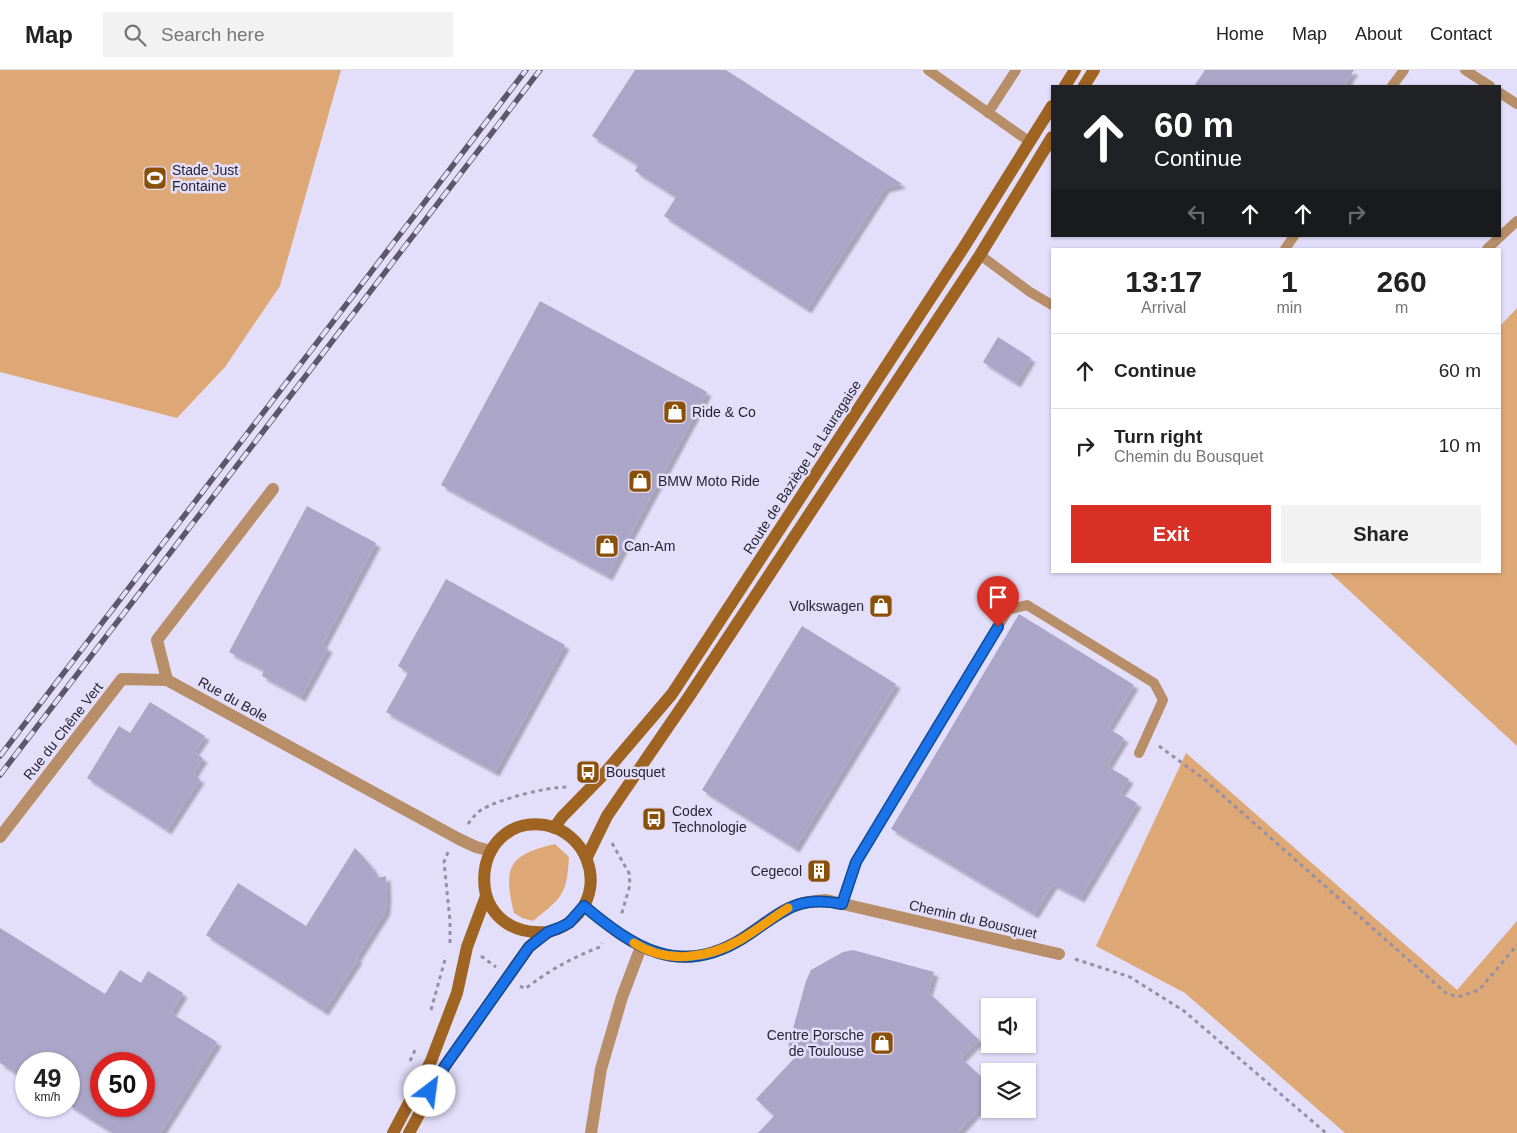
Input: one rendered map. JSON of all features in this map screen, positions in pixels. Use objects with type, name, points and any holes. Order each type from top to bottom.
[{"type":"main road","points":[[1066,85],[1075,70]]},
{"type":"main road","points":[[1085,85],[1094,70]]},
{"type":"main road","name":"Route de Baziège La Lauragaise","points":[[554,828],[562,817],[603,775],[672,694],[964,247],[1051,108]]},
{"type":"main road","points":[[587,857],[607,816],[690,695],[980,255],[1051,139]]},
{"type":"main road","points":[[542,825],[554,828],[570,836],[582,849],[590,866],[591,886],[584,906],[569,923],[548,932],[522,931],[510,926],[492,908],[486,896],[484,884],[486,861],[498,841],[518,828],[542,825]]},
{"type":"main road","points":[[393,1133],[432,1061],[457,993],[467,947],[486,896]]},
{"type":"main road","points":[[409,1133],[445,1066],[529,947],[548,932]]},
{"type":"street","points":[[167,680],[157,640],[274,489]]},
{"type":"street","name":"Rue du Chêne Vert","points":[[0,837],[122,679],[167,680]]},
{"type":"street","name":"Rue du Bole","points":[[167,680],[459,839],[476,847],[491,851]]},
{"type":"street","name":"Chemin du Bousquet","points":[[584,906],[612,929],[640,947],[660,955],[678,957],[717,951],[741,940],[789,907],[808,901],[826,900],[1059,954]]},
{"type":"street","points":[[591,1133],[601,1068],[622,997],[640,947]]},
{"type":"lane","points":[[928,70],[1030,142]]},
{"type":"lane","points":[[988,113],[1016,70]]},
{"type":"lane","points":[[1393,85],[1404,70]]},
{"type":"lane","points":[[1466,70],[1488,85]]},
{"type":"lane","points":[[1501,94],[1517,104]]},
{"type":"lane","points":[[1501,236],[1517,222]]},
{"type":"lane","points":[[1286,248],[1293,237]]},
{"type":"lane","points":[[1487,248],[1500,237]]},
{"type":"lane","points":[[980,255],[1030,292],[1051,304]]},
{"type":"lane","points":[[842,904],[856,862],[1008,610],[1027,605],[1154,683],[1163,700],[1138,753]]},
{"type":"path","points":[[1146,737],[1204,779],[1446,993],[1458,996],[1479,990],[1517,945]]},
{"type":"path","points":[[468,824],[481,810],[491,805],[529,793],[556,787],[572,787]]},
{"type":"path","points":[[612,841],[629,873],[630,885],[620,917]]},
{"type":"path","points":[[431,1010],[450,943],[450,921],[444,862],[453,846]]},
{"type":"path","points":[[450,943],[456,945]]},
{"type":"path","points":[[518,985],[525,989],[540,976],[572,957],[600,947],[602,943]]},
{"type":"path","points":[[476,953],[496,968]]},
{"type":"path","points":[[1059,954],[1130,977],[1158,993],[1218,1038],[1326,1133]]},
{"type":"path","points":[[408,1064],[417,1047]]},
{"type":"shaded area","name":"Stade Just Fontaine","points":[[0,70],[341,70],[280,286],[225,367],[177,418],[0,372]]},
{"type":"shaded area","points":[[1517,308],[1517,746],[1330,573],[1501,573],[1501,325]]},
{"type":"shaded area","points":[[1186,753],[1457,990],[1517,921],[1517,1133],[1345,1133],[1185,993],[1096,946]]},
{"type":"shaded area","points":[[555,844],[569,857],[564,889],[556,901],[533,921],[522,918],[514,913],[511,897],[509,884],[513,865],[527,853]]},
{"type":"building","points":[[635,70],[726,70],[902,184],[885,188],[807,309],[664,216],[676,197],[635,171],[638,165],[592,136]]},
{"type":"building","points":[[1205,70],[1354,70],[1345,85],[1195,85]]},
{"type":"building","points":[[540,301],[707,392],[608,576],[441,485]]},
{"type":"building","points":[[998,337],[1031,358],[1016,383],[983,362]]},
{"type":"building","points":[[307,506],[376,543],[322,645],[328,648],[301,697],[262,676],[264,670],[229,652]]},
{"type":"building","points":[[446,579],[565,645],[495,772],[386,712],[408,673],[398,666]]},
{"type":"building","points":[[1019,614],[1134,685],[1108,728],[1124,738],[1107,766],[1129,779],[1120,793],[1137,803],[1080,898],[1053,884],[1034,914],[891,829]]},
{"type":"building","points":[[802,626],[896,684],[795,848],[702,790]]},
{"type":"building","points":[[150,702],[205,736],[194,752],[203,758],[193,774],[200,779],[167,830],[87,778],[119,726],[130,733]]},
{"type":"building","points":[[355,848],[371,866],[378,878],[386,876],[386,908],[356,958],[358,959],[324,1011],[206,935],[238,883],[306,926]]},
{"type":"building","points":[[0,928],[105,994],[120,970],[141,983],[148,971],[183,993],[171,1013],[217,1042],[160,1133],[113,1133],[80,1112],[80,1052],[15,1052],[15,1072],[0,1063]]},
{"type":"building","name":"Centre Porsche de Toulouse","points":[[853,950],[934,972],[928,992],[979,1040],[961,1058],[981,1077],[981,1107],[957,1133],[758,1133],[774,1116],[756,1099],[803,1049],[788,1047],[806,981],[811,970],[843,952]]},
{"type":"railway","points":[[0,756],[526,70]]},
{"type":"railway","points":[[0,775],[540,70]]},
{"type":"slow traffic","points":[[634,943],[660,955],[678,957],[698,956],[717,951],[741,940],[788,908]]},
{"type":"place","name":"Stade Just Fontaine","points":[[155,178]]},
{"type":"place","name":"Ride & Co","points":[[675,412]]},
{"type":"place","name":"BMW Moto Ride","points":[[640,481]]},
{"type":"place","name":"Can-Am","points":[[607,546]]},
{"type":"place","name":"Volkswagen","points":[[881,606]]},
{"type":"place","name":"Bousquet","points":[[588,772]]},
{"type":"place","name":"Codex Technologie","points":[[654,819]]},
{"type":"place","name":"Cegecol","points":[[819,871]]},
{"type":"place","name":"Centre Porsche de Toulouse","points":[[882,1043]]},
{"type":"route","points":[[430,1091],[445,1066],[529,947],[548,932],[569,923],[584,906],[612,929],[640,947],[660,955],[678,957],[698,956],[717,951],[741,940],[789,907],[808,901],[826,900],[842,904],[856,862],[998,627]]}]
